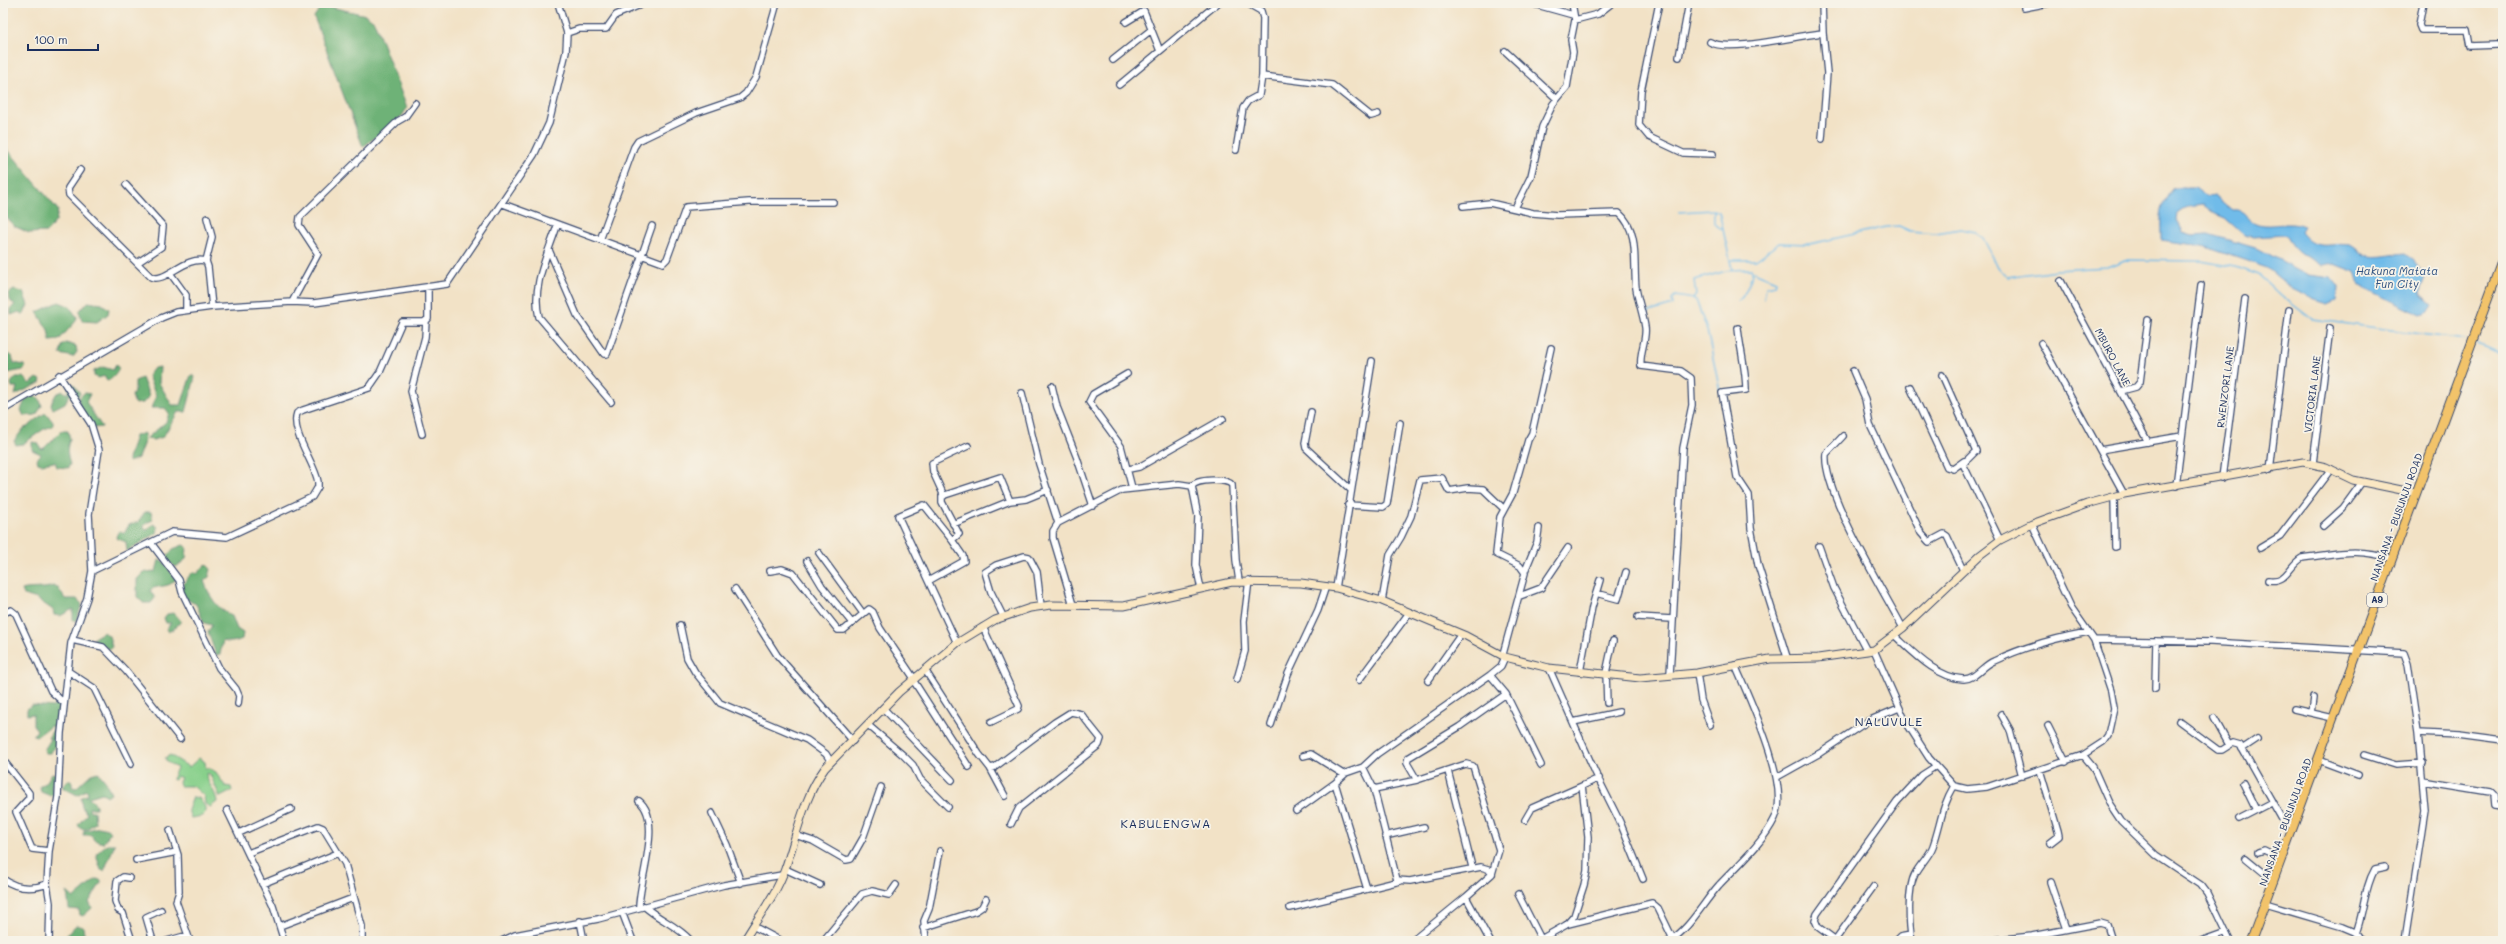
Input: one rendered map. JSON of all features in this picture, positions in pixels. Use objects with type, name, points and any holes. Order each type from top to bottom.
[{"type":"main road","name":"NANSANA - BUSUNJU ROAD","points":[[2251,941],[2503,258]]},
{"type":"street","points":[[3,410],[60,375],[161,318],[186,310],[292,302],[325,302],[441,287],[451,281],[534,155],[552,116],[565,62],[566,33],[558,3]]},
{"type":"street","points":[[566,33],[579,29],[607,28],[616,15],[645,3]]},
{"type":"street","points":[[600,240],[635,144],[696,113],[740,98],[750,89],[756,77],[777,3]]},
{"type":"street","points":[[1236,150],[1243,108],[1248,101],[1259,95],[1262,76],[1263,18],[1261,11],[1247,3]]},
{"type":"street","points":[[1530,3],[1574,18],[1598,14],[1612,3]]},
{"type":"street","points":[[1515,208],[1531,176],[1542,127],[1557,99],[1567,87],[1573,52],[1571,40],[1574,18],[1572,3]]},
{"type":"street","points":[[1660,3],[1641,91],[1639,124],[1649,137],[1683,153],[1713,154]]},
{"type":"street","points":[[1679,57],[1689,3]]},
{"type":"street","points":[[1822,3],[1827,73],[1823,99],[1822,139]]},
{"type":"street","points":[[2024,8],[2048,3]]},
{"type":"street","points":[[2423,3],[2420,25],[2421,30],[2467,30],[2470,46],[2497,45]]},
{"type":"street","points":[[1119,85],[1216,4]]},
{"type":"street","points":[[1126,22],[1144,11],[1160,51]]},
{"type":"street","points":[[1113,60],[1151,30]]},
{"type":"street","points":[[1710,42],[1723,45],[1741,45],[1823,33]]},
{"type":"street","points":[[1505,51],[1557,99]]},
{"type":"street","points":[[1262,76],[1332,85],[1361,110],[1371,116],[1378,114]]},
{"type":"street","points":[[292,302],[318,254],[299,226],[300,217],[398,121],[405,117],[415,103]]},
{"type":"street","points":[[80,170],[68,188],[69,195],[153,279],[170,273],[190,262],[206,261]]},
{"type":"street","points":[[126,185],[163,226],[161,248],[137,263]]},
{"type":"street","points":[[503,204],[537,216],[557,226],[600,240],[657,262],[666,261],[686,207],[749,202],[833,202]]},
{"type":"street","points":[[1463,206],[1490,203],[1533,213],[1557,214],[1611,212],[1619,213],[1626,218],[1634,243],[1637,290],[1645,328],[1640,358],[1641,366],[1681,371],[1691,378],[1692,404],[1683,448],[1670,674]]},
{"type":"street","points":[[207,218],[212,237],[206,261],[212,307]]},
{"type":"street","points":[[557,226],[539,283],[537,305],[539,317],[611,402]]},
{"type":"street","points":[[549,250],[577,315],[606,354],[610,353],[652,226]]},
{"type":"street","points":[[170,273],[186,295],[186,310]]},
{"type":"street","name":"MBURO LANE","points":[[2061,281],[2148,442]]},
{"type":"street","points":[[2176,486],[2201,285]]},
{"type":"street","points":[[422,434],[411,391],[426,332],[428,288]]},
{"type":"street","name":"RWENZORI LANE","points":[[2222,478],[2245,299]]},
{"type":"street","points":[[2270,470],[2289,310]]},
{"type":"street","points":[[2121,391],[2136,387],[2140,382],[2148,320]]},
{"type":"street","points":[[92,571],[177,531],[206,536],[227,537],[312,497],[318,487],[318,477],[299,435],[296,420],[297,414],[303,410],[367,389],[380,372],[402,322],[426,321]]},
{"type":"street","points":[[1738,328],[1742,360],[1746,374],[1746,390],[1722,393],[1737,477],[1749,495],[1751,528],[1758,565],[1787,657]]},
{"type":"street","name":"VICTORIA LANE","points":[[2313,463],[2330,328]]},
{"type":"street","points":[[2041,343],[2124,494]]},
{"type":"street","points":[[1525,571],[1520,566],[1496,554],[1499,522],[1503,508],[1513,493],[1528,440],[1532,433],[1551,348]]},
{"type":"street","points":[[1336,588],[1372,361]]},
{"type":"street","points":[[1853,371],[1865,399],[1870,425],[1921,533],[1929,542],[1944,534],[1947,536],[1963,570]]},
{"type":"street","points":[[1127,374],[1093,394],[1089,402],[1121,446],[1129,469],[1132,488]]},
{"type":"street","points":[[49,941],[50,903],[47,884],[49,851],[58,797],[64,703],[72,640],[87,598],[92,571],[89,514],[98,462],[97,441],[88,419],[60,375]]},
{"type":"street","points":[[1910,387],[1948,467],[1953,469],[1974,454],[1975,449],[1942,375]]},
{"type":"street","points":[[1052,386],[1056,407],[1078,458],[1093,506]]},
{"type":"street","points":[[1022,393],[1039,464],[1058,523]]},
{"type":"street","points":[[1311,412],[1305,443],[1306,448],[1351,490]]},
{"type":"street","points":[[1129,469],[1140,467],[1223,419]]},
{"type":"street","points":[[1348,505],[1376,507],[1387,504],[1400,423]]},
{"type":"street","points":[[1843,436],[1826,454],[1826,470],[1843,515],[1903,628]]},
{"type":"street","points":[[2100,450],[2182,436]]},
{"type":"street","points":[[952,540],[959,534],[942,502],[944,496],[933,472],[932,463],[968,446]]},
{"type":"street","points":[[1965,461],[1965,468],[2000,540]]},
{"type":"street","points":[[744,941],[776,892],[795,836],[816,782],[830,762],[853,741],[883,708],[957,643],[1003,616],[1041,606],[1124,606],[1239,581],[1249,580],[1301,583],[1336,588],[1382,601],[1461,634],[1504,656],[1549,668],[1580,672],[1606,673],[1640,678],[1670,674],[1696,673],[1787,657],[1818,658],[1871,651],[1903,628],[1963,570],[2000,540],[2032,524],[2114,496],[2270,470],[2303,462],[2313,463],[2331,469],[2342,476],[2362,482],[2416,493]]},
{"type":"street","points":[[2260,548],[2280,536],[2331,469]]},
{"type":"street","points":[[944,496],[1000,477],[1010,501]]},
{"type":"street","points":[[1382,601],[1390,555],[1410,516],[1420,480],[1442,478],[1449,491],[1478,487],[1483,489],[1503,508]]},
{"type":"street","points":[[1192,486],[1196,482],[1224,481],[1232,485],[1236,560],[1239,581]]},
{"type":"street","points":[[2323,526],[2343,508],[2362,482]]},
{"type":"street","points":[[1073,605],[1053,538],[1053,531],[1058,523],[1093,506],[1114,492],[1132,488],[1179,484],[1192,486]]},
{"type":"street","points":[[1192,486],[1198,516],[1196,565],[1201,589]]},
{"type":"street","points":[[953,524],[990,507],[1026,498],[1048,490]]},
{"type":"street","points":[[2114,496],[2115,547]]},
{"type":"street","points":[[930,580],[964,561],[963,556],[952,540],[924,505],[898,516],[930,580],[957,643]]},
{"type":"street","points":[[1819,546],[1834,588],[1893,688],[1898,708],[1921,747],[1954,786],[1975,789],[2022,776],[2083,755],[2106,739],[2113,716],[2112,691],[2094,640],[2068,601],[2032,524]]},
{"type":"street","points":[[1296,811],[1345,774],[1363,767],[1377,754],[1501,666],[1520,596],[1525,571],[1537,542],[1539,528]]},
{"type":"street","points":[[151,543],[181,583],[182,592],[220,668],[236,689],[239,696],[238,704]]},
{"type":"street","points":[[1520,596],[1541,588],[1568,548]]},
{"type":"street","points":[[2268,580],[2276,581],[2286,577],[2302,558],[2357,551],[2372,552],[2392,559]]},
{"type":"street","points":[[819,553],[863,614]]},
{"type":"street","points":[[1003,616],[990,592],[985,572],[996,565],[1024,556],[1029,557],[1037,572],[1041,606]]},
{"type":"street","points":[[808,561],[822,586],[852,623]]},
{"type":"street","points":[[770,571],[782,569],[793,573],[838,630],[842,631],[863,614],[871,610],[880,628],[913,677],[916,678],[969,767]]},
{"type":"street","points":[[1596,593],[1618,599],[1626,572]]},
{"type":"street","points":[[1237,679],[1245,651],[1244,622],[1249,580]]},
{"type":"street","points":[[1580,672],[1600,580]]},
{"type":"street","points":[[1271,725],[1288,674],[1318,610],[1326,586]]},
{"type":"street","points":[[735,589],[777,655],[853,741]]},
{"type":"street","points":[[3,613],[11,610],[16,614],[51,691],[64,703]]},
{"type":"street","points":[[1359,680],[1409,613]]},
{"type":"street","points":[[1638,617],[1672,619]]},
{"type":"street","points":[[680,625],[687,658],[694,672],[720,703],[807,740],[826,754],[830,762]]},
{"type":"street","points":[[983,627],[1019,706],[1011,713],[991,722]]},
{"type":"street","points":[[1894,635],[1932,667],[1962,679],[1972,677],[1982,667],[1998,659],[2059,638],[2088,632]]},
{"type":"street","points":[[1428,681],[1461,634]]},
{"type":"street","points":[[72,640],[103,647],[126,671],[180,739]]},
{"type":"street","points":[[2094,640],[2156,641],[2358,650],[2404,654],[2408,664],[2422,763],[2424,822],[2406,919],[2405,941]]},
{"type":"street","points":[[1607,704],[1606,673],[1613,641]]},
{"type":"street","points":[[2155,689],[2156,641]]},
{"type":"street","points":[[1566,924],[1652,903],[1658,908],[1672,940],[1683,931],[1708,898],[1769,830],[1778,809],[1777,777],[1758,720],[1735,665]]},
{"type":"street","points":[[1549,668],[1620,822],[1643,879]]},
{"type":"street","points":[[926,670],[979,754],[990,768],[1005,796]]},
{"type":"street","points":[[68,671],[94,688],[131,764]]},
{"type":"street","points":[[1696,673],[1701,700],[1710,725]]},
{"type":"street","points":[[1490,675],[1506,694],[1541,765]]},
{"type":"street","points":[[1417,780],[1407,764],[1408,758],[1459,727],[1506,694]]},
{"type":"street","points":[[2310,713],[2313,698]]},
{"type":"street","points":[[883,708],[952,780]]},
{"type":"street","points":[[1777,777],[1820,753],[1868,721],[1898,708]]},
{"type":"street","points":[[2294,709],[2333,718]]},
{"type":"street","points":[[990,768],[1000,764],[1055,722],[1072,712],[1081,714],[1100,739],[1099,746],[1019,808],[1011,824]]},
{"type":"street","points":[[1573,722],[1619,712]]},
{"type":"street","points":[[2001,714],[2010,730],[2022,776]]},
{"type":"street","points":[[2214,718],[2229,745]]},
{"type":"street","points":[[2179,721],[2216,749],[2222,750],[2235,742],[2242,749],[2283,821],[2293,827]]},
{"type":"street","points":[[868,725],[913,765],[920,779],[948,807]]},
{"type":"street","points":[[2048,726],[2066,762]]},
{"type":"street","points":[[2418,733],[2458,735],[2503,741]]},
{"type":"street","points":[[2242,749],[2257,739]]},
{"type":"street","points":[[1303,756],[1312,754],[1345,774]]},
{"type":"street","points":[[2083,755],[2093,767],[2109,803],[2122,821],[2161,859],[2201,885],[2214,905],[2230,941]]},
{"type":"street","points":[[2364,755],[2396,765],[2422,763]]},
{"type":"street","points":[[3,760],[29,793],[29,798],[16,812],[32,849],[49,851]]},
{"type":"street","points":[[2318,760],[2358,775]]},
{"type":"street","points":[[1374,789],[1417,780],[1466,764],[1471,764],[1474,768],[1499,850],[1492,874],[1466,898],[1412,941]]},
{"type":"street","points":[[1874,886],[1836,940],[1818,927],[1815,920],[1817,914],[1897,802],[1922,775],[1936,766]]},
{"type":"street","points":[[1363,767],[1374,789],[1395,878],[1400,881]]},
{"type":"street","points":[[2040,770],[2058,831],[2058,836],[2050,843]]},
{"type":"street","points":[[1448,771],[1472,867]]},
{"type":"street","points":[[1525,820],[1532,808],[1599,778]]},
{"type":"street","points":[[2423,781],[2490,792],[2494,796],[2494,806],[2503,807]]},
{"type":"street","points":[[1335,783],[1367,889]]},
{"type":"street","points":[[2243,783],[2256,810]]},
{"type":"street","points":[[1518,894],[1540,940],[1566,924],[1574,916],[1587,871],[1588,832],[1582,786]]},
{"type":"street","points":[[1896,941],[1900,937],[1911,938],[1912,881],[1916,872],[1931,852],[1940,816],[1954,786]]},
{"type":"street","points":[[795,836],[813,841],[846,860],[850,860],[858,848],[881,787]]},
{"type":"street","points":[[639,801],[646,810],[650,839],[640,888],[641,907]]},
{"type":"street","points":[[2239,820],[2272,802]]},
{"type":"street","points":[[239,833],[291,809]]},
{"type":"street","points":[[227,810],[262,884],[280,926],[284,941]]},
{"type":"street","points":[[712,813],[728,845],[741,883]]},
{"type":"street","points":[[248,853],[320,826],[324,828],[345,864],[353,898],[362,926],[362,941]]},
{"type":"street","points":[[1385,836],[1424,827]]},
{"type":"street","points":[[170,830],[177,852],[179,892],[176,901],[190,941]]},
{"type":"street","points":[[2258,852],[2264,850],[2282,859]]},
{"type":"street","points":[[926,941],[923,928],[940,851]]},
{"type":"street","points":[[136,860],[177,852]]},
{"type":"street","points":[[262,884],[338,854]]},
{"type":"street","points":[[2246,858],[2274,881]]},
{"type":"street","points":[[2356,933],[2366,898],[2369,879],[2375,869],[2385,866]]},
{"type":"street","points":[[1290,908],[1400,881],[1472,867],[1485,867],[1492,874]]},
{"type":"street","points":[[502,941],[515,935],[622,912],[784,872],[820,885]]},
{"type":"street","points":[[129,878],[123,877],[117,881],[115,900],[118,910],[123,913],[132,941]]},
{"type":"street","points":[[3,879],[24,888],[32,889],[47,884]]},
{"type":"street","points":[[2050,882],[2066,929]]},
{"type":"street","points":[[823,941],[859,896],[872,891],[889,895],[896,885]]},
{"type":"street","points":[[280,926],[353,898]]},
{"type":"street","points":[[1466,898],[1490,941]]},
{"type":"street","points":[[923,928],[976,911],[982,907],[986,900]]},
{"type":"street","points":[[2265,904],[2326,922],[2356,933],[2361,941]]},
{"type":"street","points":[[641,907],[661,920],[678,928],[690,941]]},
{"type":"street","points":[[153,941],[146,917],[162,910]]},
{"type":"street","points":[[622,912],[633,941]]},
{"type":"street","points":[[580,921],[584,941]]},
{"type":"street","points":[[1986,941],[2033,938],[2066,929],[2104,923],[2107,925],[2112,941]]},
{"type":"street","points":[[753,926],[781,941]]},
{"type":"street","points":[[2201,941],[2226,932]]},
{"type":"street","points":[[167,941],[188,935]]},
{"type":"green space","points":[[322,5],[366,15],[374,21],[407,108],[402,116],[363,147],[314,17]]},
{"type":"green space","points":[[3,144],[58,210],[56,221],[47,232],[29,233],[14,226],[3,213]]},
{"type":"green space","points":[[14,290],[23,292],[28,305],[23,315],[19,312],[11,315],[11,309],[15,304],[11,302],[8,294]]},
{"type":"green space","points":[[59,302],[69,306],[77,317],[76,321],[59,340],[50,341],[48,330],[37,312]]},
{"type":"green space","points":[[88,302],[102,304],[109,309],[108,314],[97,322],[82,321],[79,311]]},
{"type":"green space","points":[[66,343],[76,346],[77,352],[73,357],[60,354],[62,346]]},
{"type":"green space","points":[[8,354],[12,356],[14,363],[24,365],[26,367],[23,370],[7,373],[9,362],[5,359]]},
{"type":"green space","points":[[116,365],[119,368],[118,370],[111,379],[107,381],[105,376],[98,378],[94,376],[94,371],[103,367],[113,370]]},
{"type":"green space","points":[[160,367],[159,383],[172,405],[181,405],[191,375],[195,377],[186,412],[178,412],[163,437],[153,440],[147,438],[166,422],[169,413],[165,408],[151,408],[156,396],[148,376],[154,368]]},
{"type":"green space","points":[[16,377],[23,377],[30,384],[37,378],[41,380],[40,383],[15,395],[17,387],[12,387],[11,383]]},
{"type":"green space","points":[[142,378],[149,396],[143,403],[135,404],[132,396],[135,390],[135,381]]},
{"type":"green space","points":[[73,384],[80,393],[78,397],[69,395],[65,403],[53,409],[51,404],[56,394],[63,391],[68,394],[69,385]]},
{"type":"green space","points":[[84,393],[90,394],[86,402],[102,427],[93,428],[78,410],[79,398]]},
{"type":"green space","points":[[32,396],[39,398],[42,406],[36,415],[24,416],[21,410],[25,400]]},
{"type":"green space","points":[[46,413],[53,422],[53,426],[44,429],[23,444],[16,445],[14,441],[24,428]]},
{"type":"green space","points":[[61,431],[68,431],[70,439],[67,448],[70,464],[68,468],[57,467],[55,462],[38,463],[37,459],[41,454],[32,450],[32,442],[38,443],[41,449],[44,448]]},
{"type":"green space","points":[[144,433],[145,439],[138,458],[129,462],[128,459],[135,436]]},
{"type":"green space","points":[[145,512],[151,512],[153,520],[146,523],[143,528],[147,530],[153,524],[158,527],[157,533],[127,551],[126,542],[116,538],[117,534],[121,531],[124,533],[129,525],[138,522]]},
{"type":"green space","points":[[183,545],[187,547],[186,559],[176,567],[170,563],[167,557],[173,549]]},
{"type":"green space","points":[[159,560],[163,561],[176,579],[170,584],[150,590],[155,598],[151,603],[143,603],[137,597],[137,579],[144,572],[156,571]]},
{"type":"green space","points":[[206,564],[211,569],[209,577],[204,581],[211,597],[218,606],[232,616],[237,629],[243,633],[242,639],[230,642],[223,641],[220,654],[216,655],[208,632],[212,625],[204,623],[196,604],[182,597],[180,592],[186,580],[193,572],[197,574]]},
{"type":"green space","points":[[53,586],[58,588],[65,599],[77,599],[82,604],[76,621],[73,620],[73,609],[60,616],[54,615],[53,610],[37,599],[24,595],[22,590]]},
{"type":"green space","points":[[174,613],[181,621],[176,627],[168,632],[166,629],[171,623],[166,623],[164,618],[167,614]]},
{"type":"green space","points":[[104,632],[109,636],[112,647],[109,649],[93,641],[95,637]]},
{"type":"green space","points":[[58,701],[61,709],[58,716],[56,731],[52,738],[58,737],[58,744],[50,753],[46,753],[44,750],[51,739],[48,738],[54,728],[52,725],[36,737],[33,736],[37,730],[33,725],[33,714],[27,715],[27,709],[32,705],[53,707]]},
{"type":"green space","points":[[170,755],[189,767],[199,758],[205,762],[206,769],[208,768],[216,772],[225,786],[231,787],[232,791],[220,797],[210,774],[206,773],[217,802],[210,807],[205,804],[204,796],[193,786],[180,786],[179,782],[181,778],[177,776],[175,780],[172,779],[177,768],[167,762],[165,758]]},
{"type":"green space","points":[[98,772],[106,782],[111,794],[108,796],[102,793],[89,797],[96,805],[96,808],[89,808],[90,811],[94,811],[95,823],[87,829],[81,829],[78,825],[87,814],[82,807],[81,798],[84,795],[87,796],[88,791],[86,790],[77,795],[62,787],[68,780],[72,782],[72,787],[76,788],[91,774]]},
{"type":"green space","points":[[52,773],[56,774],[51,788],[55,789],[55,794],[51,796],[41,792],[40,786],[46,783]]},
{"type":"green space","points":[[193,797],[199,798],[205,807],[205,813],[202,816],[191,818],[188,810]]},
{"type":"green space","points":[[99,827],[107,829],[111,832],[103,843],[94,840],[91,835],[83,835],[84,831]]},
{"type":"green space","points":[[107,844],[115,844],[104,871],[101,870],[96,854]]},
{"type":"green space","points":[[96,879],[101,880],[101,883],[89,902],[92,908],[83,916],[80,915],[79,910],[69,909],[67,892],[74,898]]},
{"type":"green space","points":[[76,925],[83,927],[85,941],[65,941],[65,937]]},
{"type":"water","name":"Hakuna Matata Fun City","points":[[2174,188],[2195,188],[2207,197],[2215,196],[2232,210],[2243,212],[2250,220],[2258,224],[2292,224],[2304,227],[2301,232],[2312,242],[2318,245],[2349,245],[2363,254],[2370,256],[2405,253],[2417,265],[2425,280],[2420,294],[2433,305],[2428,313],[2421,315],[2359,285],[2355,272],[2334,264],[2322,266],[2294,248],[2286,235],[2253,237],[2244,235],[2225,218],[2215,214],[2202,204],[2189,206],[2178,213],[2177,220],[2183,232],[2193,235],[2208,234],[2259,249],[2308,275],[2331,278],[2338,287],[2337,300],[2328,304],[2315,300],[2292,289],[2267,268],[2203,246],[2161,240],[2161,218],[2163,206],[2165,200]]},
{"type":"waterway","points":[[1714,210],[1719,212],[1732,269]]},
{"type":"waterway","points":[[1679,212],[1714,210],[1714,224],[1723,230]]},
{"type":"waterway","points":[[1731,260],[1756,260],[1779,243],[1810,244],[1886,227],[1899,226],[1910,231],[1936,233],[1961,229],[1974,232],[1983,238],[1998,267],[2007,277],[2056,270],[2107,267],[2125,260],[2201,261],[2236,267],[2259,275],[2280,295],[2312,319],[2465,340]]},
{"type":"waterway","points":[[1720,391],[1707,330],[1696,300],[1693,299],[1696,295],[1694,280],[1730,270],[1751,269],[1752,275],[1748,285],[1738,301]]},
{"type":"waterway","points":[[1754,272],[1776,281],[1775,285],[1766,287],[1764,299]]},
{"type":"waterway","points":[[1645,316],[1649,312],[1673,305],[1672,299],[1675,296],[1693,299]]},
{"type":"waterway","points":[[2477,344],[2503,355]]},
{"type":"district","name":"NALUVULE","points":[[1889,722]]},
{"type":"district","name":"KABULENGWA","points":[[1166,824]]}]
